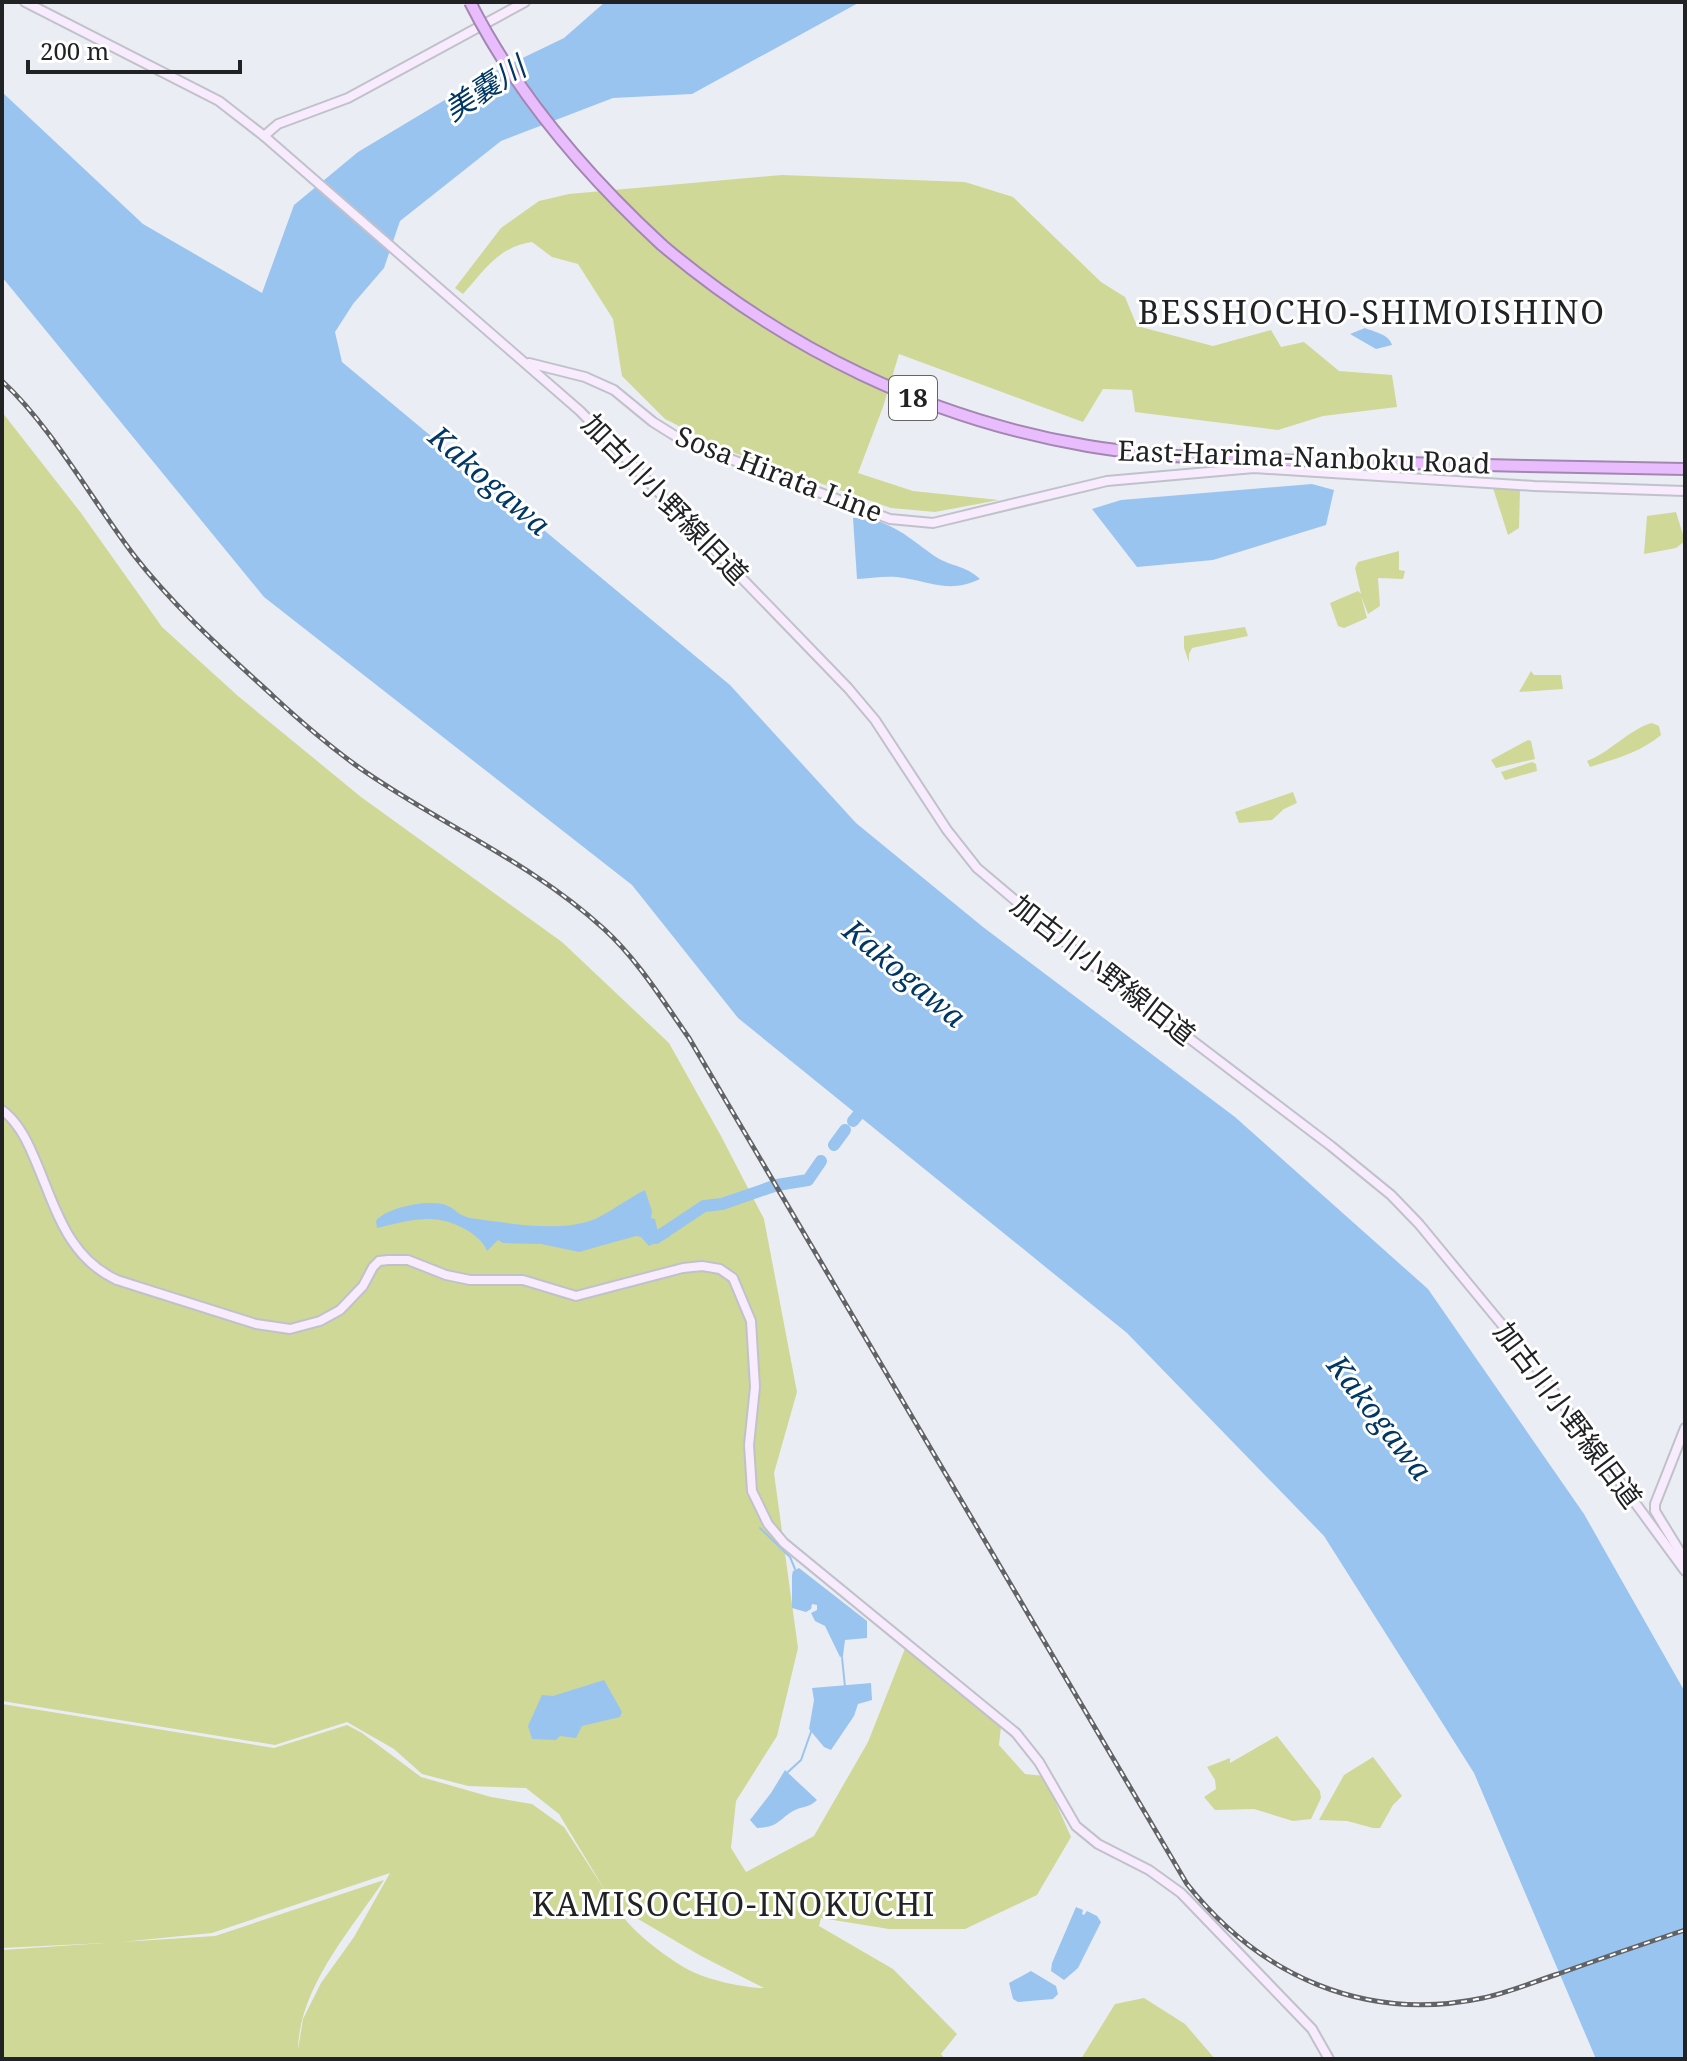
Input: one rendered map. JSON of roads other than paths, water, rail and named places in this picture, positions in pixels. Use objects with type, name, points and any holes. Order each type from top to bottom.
[{"type":"highway","name":"East-Harima-Nanboku Road","points":[[470,2],[503,60],[553,130],[591,175],[709,284],[782,333],[907,396],[976,420],[1089,446],[1202,455],[1685,466]]},
{"type":"highway","name":"East-Harima-Nanboku Road","points":[[477,2],[508,58],[565,135],[664,243]]},
{"type":"street","points":[[25,2],[219,101],[264,136],[278,124],[336,103],[371,86],[525,2]]},
{"type":"street","name":"Sosa Hirata Line","points":[[264,136],[526,362],[585,377],[614,390],[660,427],[685,442],[890,519],[933,523],[1107,481],[1254,468],[1561,488],[1685,491]]},
{"type":"street","name":"加古川小野線旧道","points":[[526,362],[580,411],[848,688],[875,720],[947,830],[977,868],[1081,956],[1331,1146],[1410,1214],[1527,1355],[1685,1571]]},
{"type":"street","points":[[2,1110],[17,1124],[71,1241],[83,1258],[99,1272],[275,1329],[307,1326],[340,1310],[363,1286],[379,1261],[408,1260],[446,1275],[470,1280],[523,1280],[576,1296],[702,1266],[720,1269],[733,1278],[751,1321],[755,1387],[749,1472],[752,1491],[768,1524],[784,1543],[1016,1733],[1039,1762],[1076,1826],[1098,1844],[1149,1870],[1181,1893],[1312,2029],[1329,2059]]},
{"type":"street","points":[[1685,1428],[1655,1511],[1685,1560]]},
{"type":"water","points":[[605,2],[860,2],[692,94],[613,98],[501,141],[400,221],[384,268],[353,304],[335,332],[342,362],[730,685],[856,823],[983,927],[1235,1117],[1428,1289],[1584,1514],[1685,1692],[1685,2059],[1596,2059],[1474,1773],[1324,1536],[1127,1333],[738,1018],[632,885],[264,597],[2,277],[2,92],[143,224],[262,293],[294,205],[358,152],[483,77],[564,38]]},
{"type":"water","points":[[1365,328],[1385,336],[1392,345],[1376,349],[1350,334]]},
{"type":"water","points":[[1312,484],[1334,490],[1326,525],[1213,560],[1137,567],[1092,509],[1121,500]]},
{"type":"water","points":[[853,518],[888,525],[936,557],[980,579],[951,586],[898,577],[857,579]]},
{"type":"water","points":[[645,1190],[652,1211],[651,1218],[655,1219],[658,1232],[665,1230],[669,1237],[649,1246],[636,1236],[579,1252],[498,1240],[487,1251],[484,1244],[471,1233],[445,1221],[416,1220],[377,1228],[376,1221],[399,1208],[432,1203],[448,1206],[470,1218],[519,1225],[571,1225],[601,1216]]},
{"type":"water","points":[[799,1568],[867,1621],[867,1638],[845,1640],[843,1656],[840,1657],[825,1626],[815,1621],[811,1613],[817,1610],[817,1605],[812,1604],[806,1612],[792,1608],[792,1575]]},
{"type":"water","points":[[604,1680],[622,1712],[620,1717],[582,1726],[576,1738],[532,1739],[528,1726],[542,1695],[553,1696]]},
{"type":"water","points":[[871,1683],[872,1700],[858,1704],[854,1716],[831,1750],[824,1747],[809,1729],[814,1700],[812,1688]]},
{"type":"water","points":[[785,1770],[817,1800],[793,1811],[774,1825],[757,1828],[750,1820]]},
{"type":"water","points":[[1076,1907],[1083,1910],[1084,1915],[1087,1911],[1097,1916],[1101,1922],[1078,1968],[1064,1980],[1051,1971],[1052,1963]]},
{"type":"water","points":[[1031,1971],[1056,1986],[1058,1994],[1053,1999],[1018,2002],[1013,1999],[1009,1983]]},
{"type":"waterway","points":[[853,1121],[858,1115]]},
{"type":"waterway","points":[[834,1145],[845,1130]]},
{"type":"waterway","points":[[656,1238],[704,1206],[722,1204],[777,1185],[808,1180],[821,1161]]},
{"type":"waterway","points":[[760,1528],[790,1557],[795,1569]]},
{"type":"waterway","points":[[842,1657],[845,1687]]},
{"type":"waterway","points":[[788,1772],[801,1760],[812,1729]]},
{"type":"railway","points":[[2,381],[54,441],[133,554],[182,610],[236,663],[357,766],[514,863],[575,905],[604,929],[639,967],[689,1038],[1187,1884],[1216,1916],[1247,1944],[1282,1967],[1318,1985],[1357,1997],[1397,2004],[1439,2004],[1492,1996],[1685,1930]]},
{"type":"district","name":"BESSHOCHO-SHIMOISHINO","points":[[1372,313]]},
{"type":"district","name":"KAMISOCHO-INOKUCHI","points":[[734,1905]]},
{"type":"water label","name":"美嚢川","points":[[485,89]]},
{"type":"water label","name":"Kakogawa","points":[[489,481]]},
{"type":"water label","name":"Kakogawa","points":[[904,974]]},
{"type":"water label","name":"Kakogawa","points":[[1379,1418]]}]
